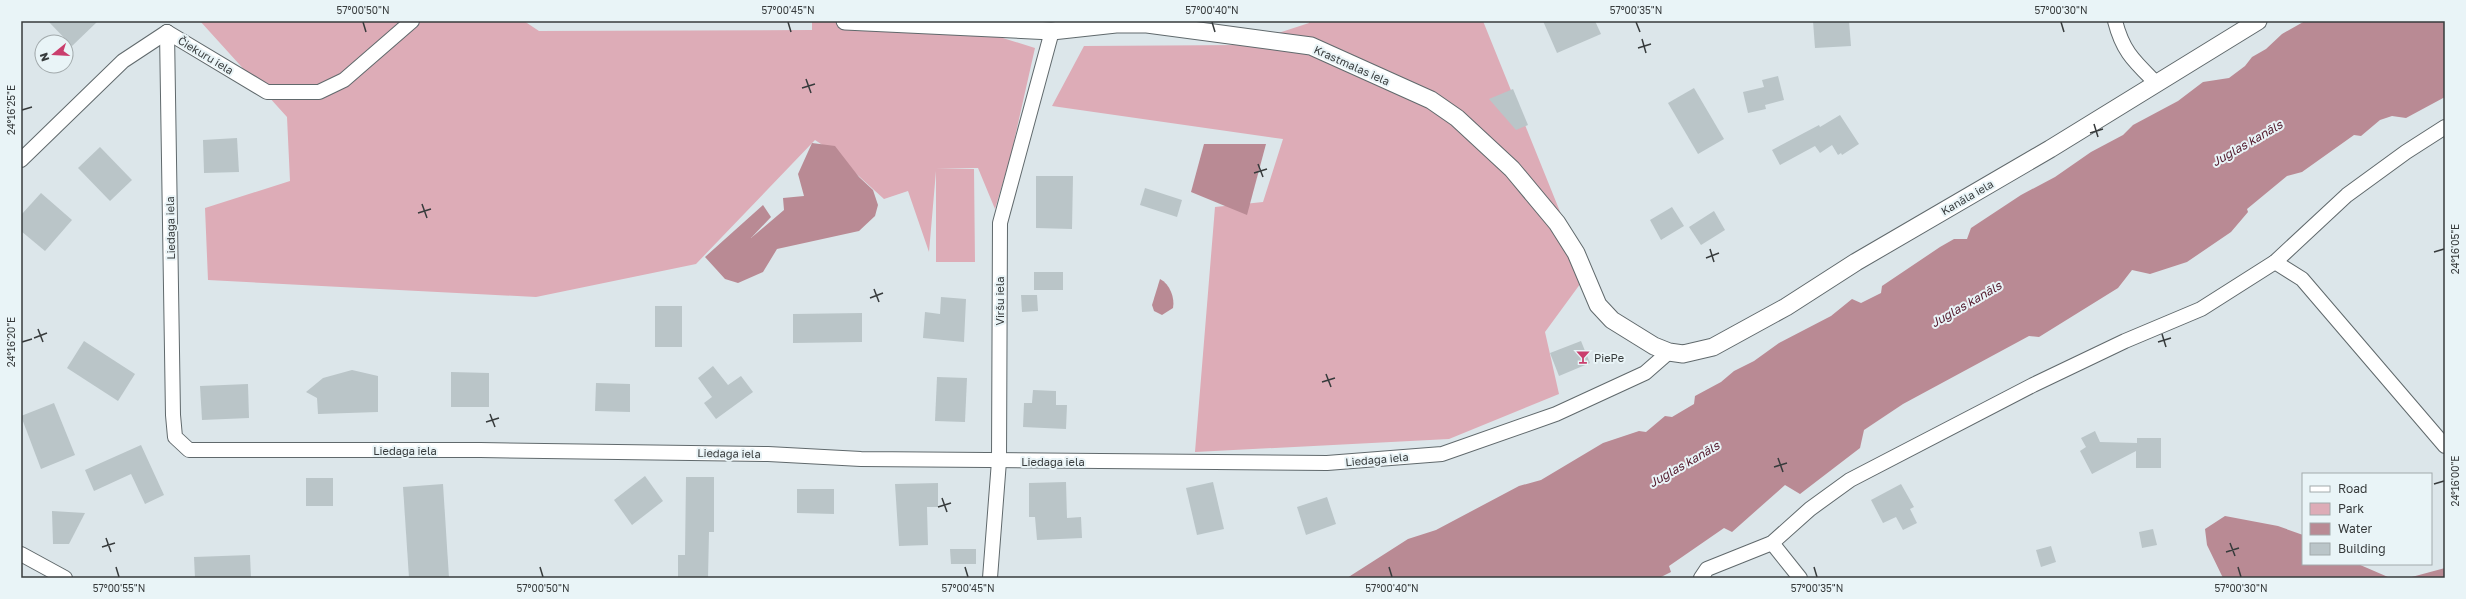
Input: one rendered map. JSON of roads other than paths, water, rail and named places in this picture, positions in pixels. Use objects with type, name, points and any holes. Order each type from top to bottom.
[{"type":"street","name":"Čiekuru iela","points":[[21,160],[123,61],[167,32],[267,92],[319,92],[344,80],[412,21]]},
{"type":"street","name":"Krastmalas iela","points":[[845,21],[1052,32],[1116,24],[1147,24],[1311,46],[1431,100],[1456,118],[1512,169],[1556,223],[1576,253],[1598,305],[1612,320],[1654,346],[1669,352]]},
{"type":"street","points":[[2114,21],[2120,42],[2134,60],[2156,83]]},
{"type":"street","name":"Kanāla iela","points":[[1669,352],[1697,353],[1744,331],[2258,21]]},
{"type":"street","name":"Liedaga iela","points":[[167,32],[173,415],[175,436],[190,450],[768,454],[861,459],[1327,463],[1442,454],[1556,414],[1645,373],[1669,352]]},
{"type":"street","name":"Viršu iela","points":[[990,578],[999,461],[1000,223],[1052,32]]},
{"type":"street","points":[[1700,578],[1707,569],[1772,543],[1810,509],[1850,480],[2033,385],[2125,341],[2201,309],[2275,262],[2347,195],[2406,152],[2445,127]]},
{"type":"street","points":[[2275,262],[2302,279],[2445,446]]},
{"type":"street","points":[[1772,543],[1800,578]]},
{"type":"street","points":[[21,554],[65,578]]},
{"type":"water","name":"Juglas kanāls","points":[[2305,21],[2445,21],[2445,97],[2406,118],[2392,116],[2380,120],[2361,136],[2354,135],[2302,172],[2287,176],[2247,209],[2248,212],[2231,232],[2187,262],[2150,274],[2132,270],[2118,288],[2039,337],[2029,336],[1903,404],[1864,430],[1860,448],[1800,494],[1785,485],[1732,532],[1724,528],[1669,566],[1671,572],[1659,578],[1347,578],[1408,539],[1436,530],[1519,486],[1541,480],[1603,443],[1639,431],[1646,432],[1665,416],[1672,417],[1694,404],[1695,396],[1721,382],[1734,371],[1754,361],[1779,343],[1831,316],[1852,299],[1861,303],[1881,293],[1882,286],[1954,239],[1967,239],[1971,228],[2021,195],[2055,177],[2091,152],[2123,135],[2133,125],[2178,101],[2203,82],[2229,78],[2245,66],[2252,57],[2266,49],[2282,34]]},
{"type":"water","points":[[812,143],[835,146],[859,177],[873,190],[878,205],[875,216],[859,231],[777,249],[763,272],[738,283],[725,279],[705,257],[763,205],[771,217],[751,238],[784,210],[783,198],[804,196],[798,174]]},
{"type":"water","points":[[1204,144],[1266,144],[1247,215],[1191,192]]},
{"type":"water","points":[[1160,279],[1167,284],[1173,300],[1173,308],[1162,315],[1154,311],[1152,305]]},
{"type":"water","points":[[2225,516],[2278,526],[2302,535],[2302,565],[2360,565],[2388,577],[2397,578],[2223,578],[2207,545],[2205,529]]},
{"type":"water","points":[[2445,568],[2445,578],[2408,578]]},
{"type":"place","name":"PiePe","points":[[1583,357]]}]
